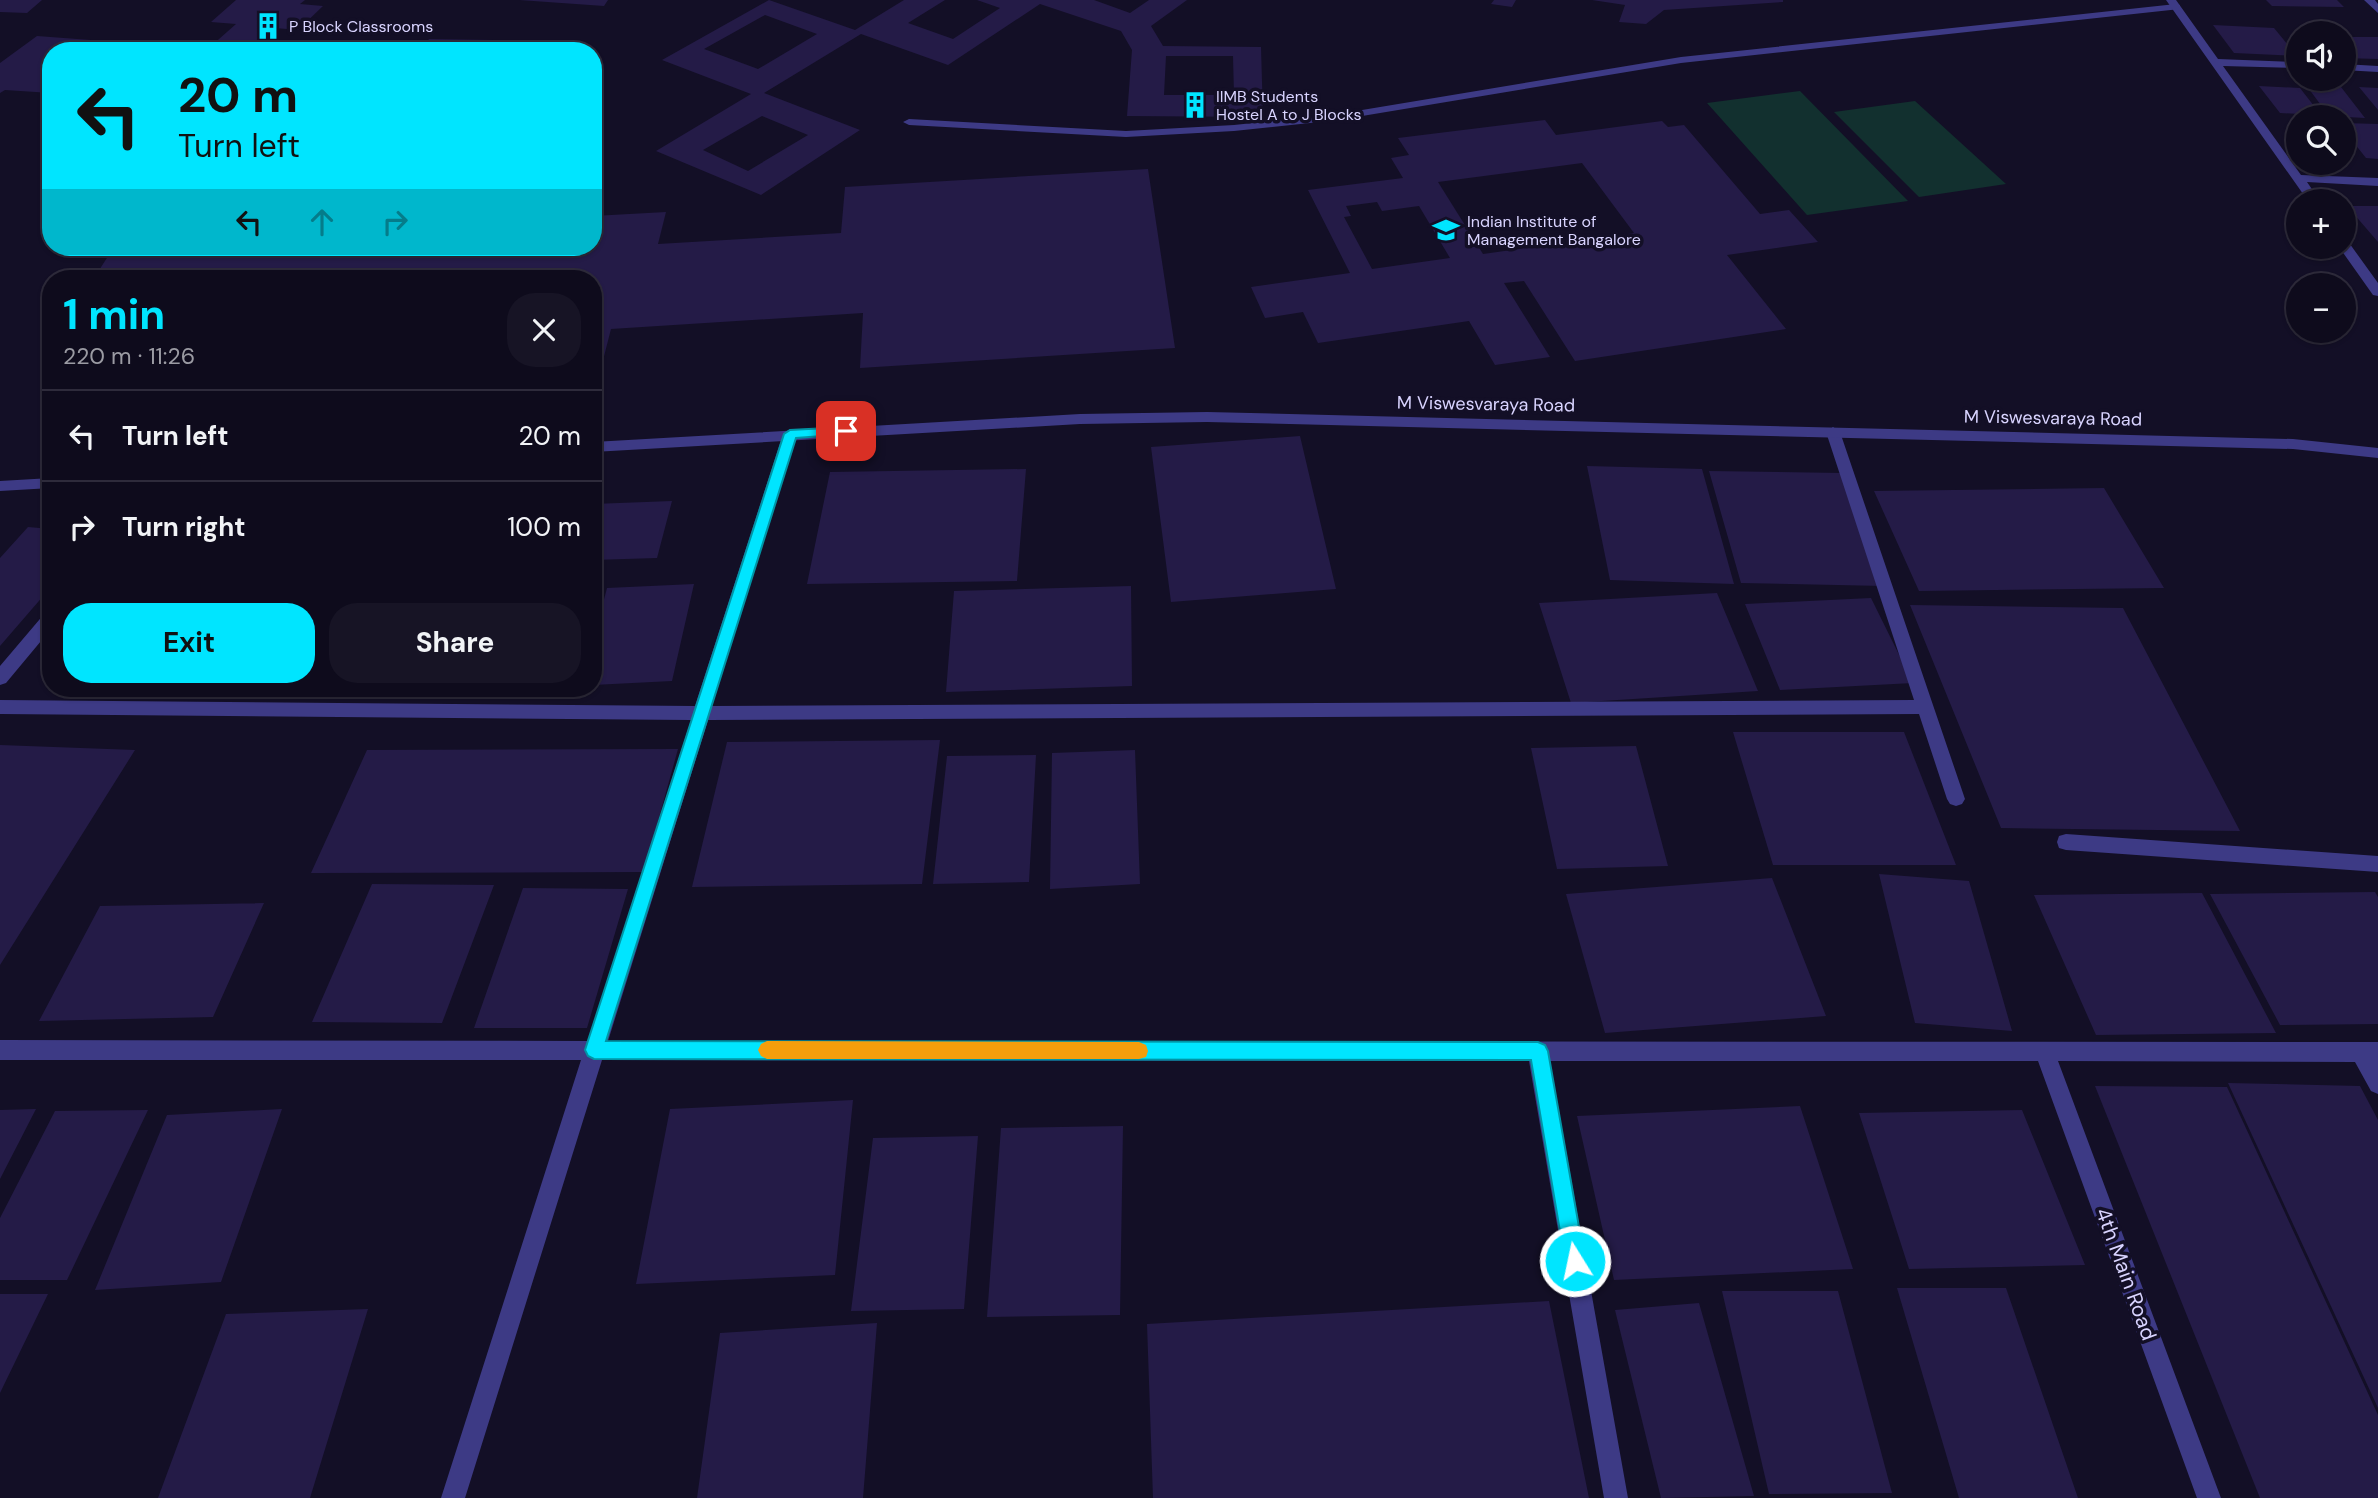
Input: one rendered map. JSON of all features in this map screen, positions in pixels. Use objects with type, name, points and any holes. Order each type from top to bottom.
[{"type":"street","points":[[2369,0],[2378,10]]},
{"type":"street","points":[[909,121],[1126,134],[1234,128],[1338,117],[1681,60],[2173,4],[2306,189]]},
{"type":"street","points":[[2215,62],[2286,65]]},
{"type":"street","points":[[2356,68],[2378,69]]},
{"type":"street","points":[[2298,178],[2378,182]]},
{"type":"street","points":[[2354,259],[2378,292]]},
{"type":"street","name":"M Viswesvaraya Road","points":[[602,446],[1130,417],[2293,443],[2378,453]]},
{"type":"street","points":[[1833,432],[1956,799]]},
{"type":"street","points":[[453,1498],[790,434]]},
{"type":"street","points":[[0,486],[42,484]]},
{"type":"street","points":[[0,678],[42,628]]},
{"type":"street","points":[[0,707],[702,713],[1926,707]]},
{"type":"street","points":[[2066,842],[2378,864]]},
{"type":"street","points":[[0,1050],[2369,1052],[2378,1084]]},
{"type":"street","points":[[1538,1051],[1616,1498]]},
{"type":"street","name":"4th Main Road","points":[[2044,1051],[2209,1498]]},
{"type":"green space","points":[[1800,91],[1908,201],[1807,215],[1707,103]]},
{"type":"green space","points":[[1915,101],[2006,184],[1919,197],[1834,112]]},
{"type":"building","points":[[0,0],[42,0],[27,13],[0,12]]},
{"type":"building","name":"P Block Classrooms","points":[[236,0],[305,0],[300,4],[323,6],[298,30],[275,28],[260,42],[216,42],[236,24],[211,22]]},
{"type":"building","points":[[519,0],[608,0],[604,6]]},
{"type":"building","name":"IIMB Students Hostel A to J Blocks","points":[[769,0],[855,30],[904,0],[945,0],[908,23],[953,39],[1000,8],[977,0],[1094,0],[1130,13],[1149,0],[1187,0],[1151,26],[1163,46],[1261,47],[1263,117],[1127,116],[1132,50],[1121,31],[1040,4],[948,65],[861,34],[764,93],[860,130],[761,195],[656,151],[751,94],[662,60]],"holes":[[[765,15],[817,34],[758,69],[704,49]],[[1166,56],[1233,56],[1234,95],[1164,95]],[[762,116],[808,135],[748,171],[703,150]]]},
{"type":"building","points":[[1494,0],[1516,0],[1512,7],[1491,4]]},
{"type":"building","points":[[1592,0],[1783,2],[1664,10],[1646,24],[1619,22],[1625,5]]},
{"type":"building","points":[[2266,0],[2337,0],[2344,7],[2272,6]]},
{"type":"building","points":[[2213,25],[2274,28],[2286,43],[2286,55],[2234,53]]},
{"type":"building","points":[[37,36],[118,42],[42,42],[42,92],[5,90],[0,93],[0,63]]},
{"type":"building","points":[[2356,37],[2378,37],[2378,59],[2356,58]]},
{"type":"building","points":[[429,39],[567,41],[566,42],[427,42]]},
{"type":"building","points":[[2259,86],[2302,91],[2313,105],[2286,105],[2286,113],[2280,113]]},
{"type":"building","points":[[2359,87],[2378,88],[2378,110]]},
{"type":"building","points":[[2310,91],[2344,91],[2355,105],[2321,105]]},
{"type":"building","points":[[2356,106],[2365,118],[2356,118]]},
{"type":"building","points":[[1545,120],[1556,135],[1662,121],[1668,127],[1684,125],[1760,214],[1789,210],[1818,242],[1727,255],[1786,329],[1575,361],[1524,281],[1504,283],[1550,357],[1495,365],[1469,321],[1318,343],[1303,312],[1265,318],[1251,287],[1350,273],[1308,190],[1403,178],[1391,158],[1409,155],[1398,138]],"holes":[[[1582,163],[1634,233],[1483,254],[1438,182]],[[1377,202],[1382,211],[1419,206],[1450,258],[1372,269],[1344,217],[1351,216],[1346,206]]]},
{"type":"building","points":[[2356,123],[2378,124],[2378,159],[2366,158],[2356,145]]},
{"type":"building","points":[[1148,169],[1175,348],[860,368],[863,313],[611,329],[602,364],[602,270],[99,270],[108,256],[602,256],[602,216],[666,212],[658,244],[841,233],[845,187]]},
{"type":"building","points":[[2356,206],[2378,206],[2378,242],[2356,216]]},
{"type":"building","points":[[1300,436],[1336,589],[1171,602],[1151,447]]},
{"type":"building","points":[[1587,466],[1702,469],[1734,584],[1610,580]]},
{"type":"building","points":[[1026,469],[1017,581],[807,584],[830,472]]},
{"type":"building","points":[[1709,471],[1842,473],[1884,586],[1741,583]]},
{"type":"building","points":[[2104,488],[2164,588],[1919,591],[1874,491]]},
{"type":"building","points":[[672,501],[657,558],[602,560],[602,504]]},
{"type":"building","points":[[28,527],[42,528],[42,597],[0,646],[0,558]]},
{"type":"building","points":[[694,584],[672,681],[602,685],[602,607],[607,588]]},
{"type":"building","points":[[1131,586],[1132,686],[946,692],[954,591]]},
{"type":"building","points":[[1717,593],[1758,691],[1571,703],[1539,603]]},
{"type":"building","points":[[1871,598],[1913,683],[1780,690],[1745,604]]},
{"type":"building","points":[[1910,605],[2123,608],[2240,831],[2001,828]]},
{"type":"building","points":[[1733,732],[1904,732],[1956,865],[1773,865]]},
{"type":"building","points":[[940,740],[922,884],[692,887],[727,742]]},
{"type":"building","points":[[0,745],[135,750],[0,965]]},
{"type":"building","points":[[1636,746],[1668,866],[1557,869],[1531,748]]},
{"type":"building","points":[[678,749],[644,872],[311,873],[367,750]]},
{"type":"building","points":[[1135,750],[1140,884],[1050,889],[1052,753]]},
{"type":"building","points":[[1036,755],[1029,882],[933,884],[947,756]]},
{"type":"building","points":[[1879,874],[1969,881],[2012,1031],[1915,1023]]},
{"type":"building","points":[[1772,878],[1826,1016],[1605,1033],[1566,894]]},
{"type":"building","points":[[372,884],[494,885],[442,1023],[312,1022]]},
{"type":"building","points":[[523,888],[628,889],[587,1028],[474,1028]]},
{"type":"building","points":[[2375,892],[2378,897],[2378,1024],[2280,1025],[2210,894]]},
{"type":"building","points":[[2202,893],[2276,1033],[2096,1035],[2034,895]]},
{"type":"building","points":[[264,903],[213,1017],[39,1021],[100,906]]},
{"type":"building","points":[[2228,1083],[2360,1086],[2378,1120],[2378,1408]]},
{"type":"building","points":[[2095,1086],[2227,1087],[2378,1415],[2378,1498],[2260,1498]]},
{"type":"building","points":[[853,1100],[835,1275],[636,1284],[670,1109]]},
{"type":"building","points":[[1800,1106],[1853,1269],[1614,1280],[1577,1116]]},
{"type":"building","points":[[36,1109],[0,1179],[0,1110]]},
{"type":"building","points":[[282,1109],[221,1282],[95,1290],[167,1115]]},
{"type":"building","points":[[148,1110],[67,1280],[0,1280],[0,1218],[55,1111]]},
{"type":"building","points":[[2022,1110],[2085,1265],[1909,1269],[1859,1113]]},
{"type":"building","points":[[1123,1126],[1120,1315],[987,1317],[1001,1128]]},
{"type":"building","points":[[978,1136],[964,1309],[851,1311],[873,1138]]},
{"type":"building","points":[[1897,1288],[2006,1288],[2078,1498],[1959,1498]]},
{"type":"building","points":[[1722,1291],[1838,1291],[1892,1493],[1769,1494]]},
{"type":"building","points":[[0,1294],[48,1294],[0,1393]]},
{"type":"building","points":[[1549,1301],[1589,1498],[1153,1498],[1147,1324]]},
{"type":"building","points":[[1699,1303],[1754,1496],[1661,1498],[1615,1310]]},
{"type":"building","points":[[368,1309],[310,1498],[158,1498],[226,1314]]},
{"type":"building","points":[[877,1323],[863,1498],[697,1498],[720,1333]]},
{"type":"slow traffic","points":[[767,1050],[1139,1051]]},
{"type":"place","name":"P Block Classrooms","points":[[268,26]]},
{"type":"place","name":"IIMB Students Hostel A to J Blocks","points":[[1195,105]]},
{"type":"place","name":"Indian Institute of Management Bangalore","points":[[1446,230]]},
{"type":"route","points":[[846,431],[790,434],[594,1050],[1538,1051],[1575,1261]]}]
